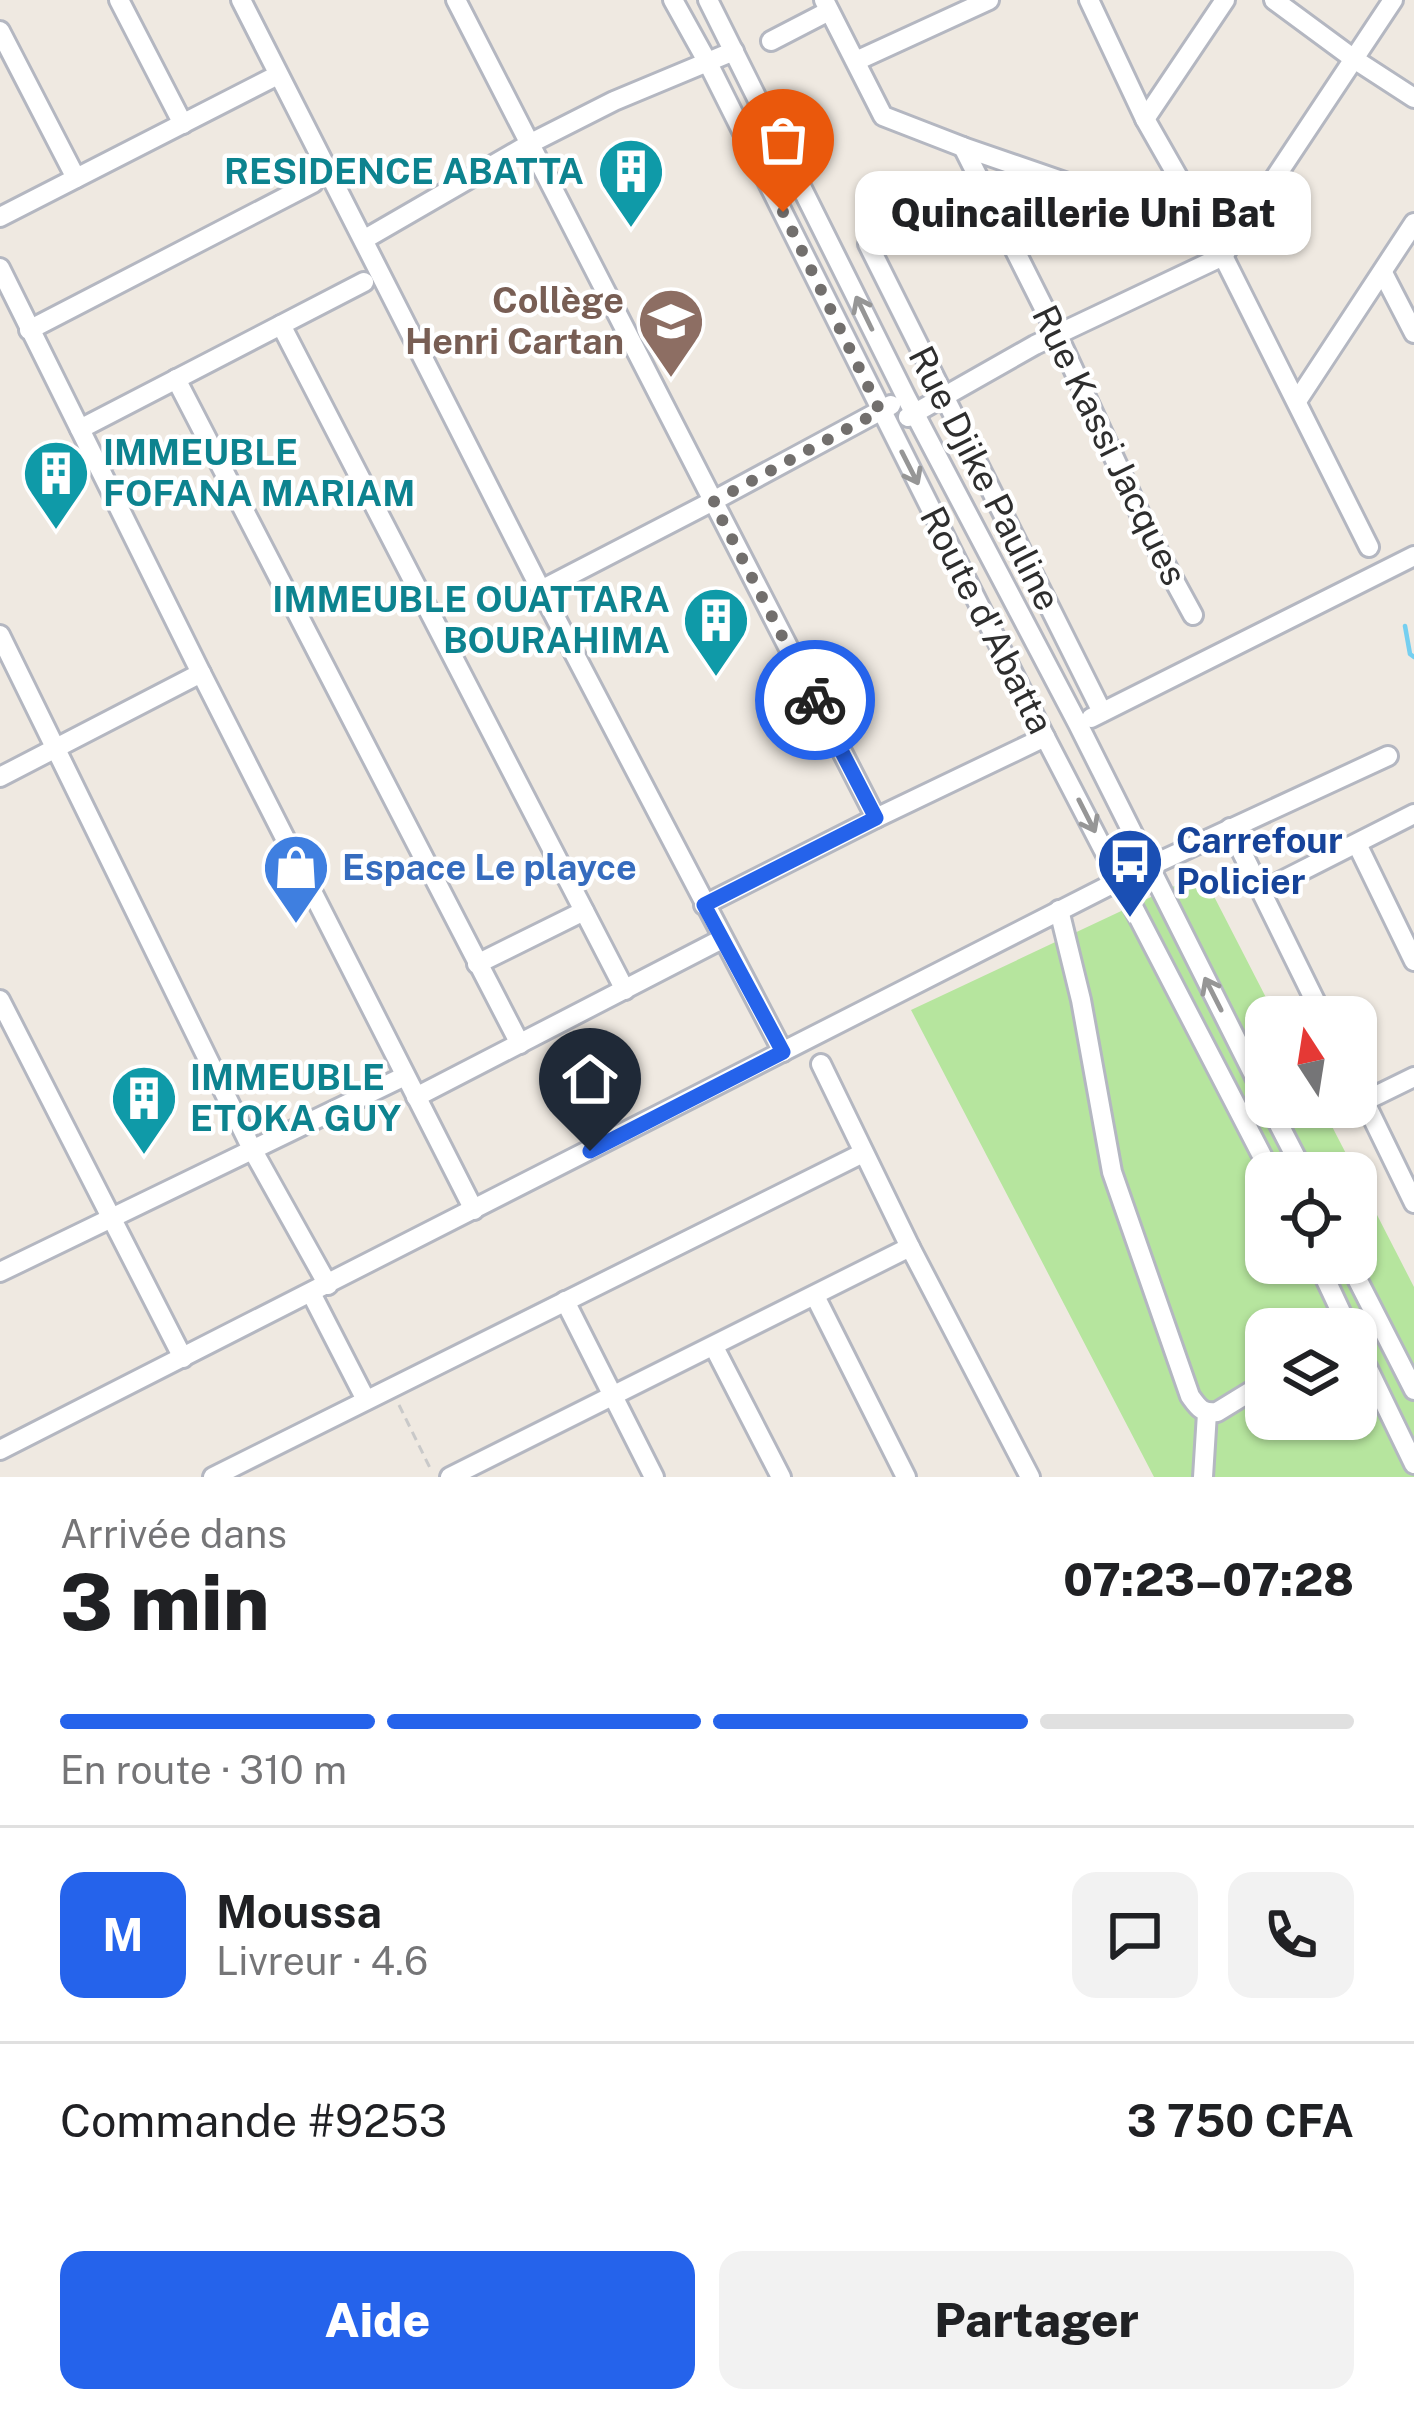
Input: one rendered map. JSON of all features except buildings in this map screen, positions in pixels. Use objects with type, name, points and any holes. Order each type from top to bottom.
[{"type":"street","points":[[119,0],[183,124]]},
{"type":"street","points":[[241,0],[783,1052]]},
{"type":"street","points":[[456,0],[876,818]]},
{"type":"street","name":"Route d'Abatta","points":[[674,0],[1260,1152]]},
{"type":"street","points":[[708,0],[1245,1058]]},
{"type":"street","points":[[856,61],[988,0]]},
{"type":"street","points":[[1089,0],[1145,119],[1222,256],[1369,547]]},
{"type":"street","points":[[1145,119],[1225,0]]},
{"type":"street","points":[[1274,0],[1414,98]]},
{"type":"street","points":[[541,590],[910,405],[945,398],[1058,334],[1222,256],[1394,0]]},
{"type":"street","points":[[770,41],[826,5],[884,116],[1117,200],[1157,198],[1182,187]]},
{"type":"street","points":[[0,31],[76,178]]},
{"type":"street","points":[[364,239],[531,143],[614,101],[734,51]]},
{"type":"street","points":[[0,218],[270,79]]},
{"type":"street","name":"Rue Kassi Jacques","points":[[963,147],[1193,615]]},
{"type":"street","points":[[29,330],[313,183]]},
{"type":"street","points":[[1297,401],[1414,223]]},
{"type":"street","name":"Rue Djike Pauline","points":[[868,244],[1102,712]]},
{"type":"street","points":[[0,268],[474,1210]]},
{"type":"street","points":[[1383,273],[1414,333]]},
{"type":"street","points":[[80,429],[364,282]]},
{"type":"street","points":[[281,325],[625,990]]},
{"type":"street","points":[[176,379],[520,1044]]},
{"type":"street","points":[[1078,724],[1414,556]]},
{"type":"street","points":[[0,634],[320,1289],[366,1400]]},
{"type":"street","points":[[0,777],[201,674]]},
{"type":"street","points":[[704,905],[1046,736]]},
{"type":"street","points":[[0,1450],[1059,910],[1388,756]]},
{"type":"street","points":[[1262,891],[1414,814]]},
{"type":"street","points":[[1230,828],[1313,996]]},
{"type":"street","points":[[1357,844],[1414,961]]},
{"type":"street","points":[[1059,910],[1081,1000],[1112,1172],[1190,1396],[1207,1413],[1245,1395]]},
{"type":"street","points":[[477,964],[584,911]]},
{"type":"street","points":[[416,1097],[722,939]]},
{"type":"street","points":[[0,1000],[183,1358]]},
{"type":"street","points":[[821,1064],[1030,1477]]},
{"type":"street","points":[[0,1273],[405,1076]]},
{"type":"street","points":[[1377,1087],[1414,1077]]},
{"type":"street","points":[[1377,1125],[1412,1194]]},
{"type":"street","points":[[212,1477],[863,1153]]},
{"type":"street","points":[[450,1477],[910,1247]]},
{"type":"street","points":[[1360,1284],[1414,1390]]},
{"type":"street","points":[[815,1296],[906,1477]]},
{"type":"street","points":[[565,1301],[654,1477]]},
{"type":"street","points":[[714,1347],[781,1477]]},
{"type":"street","points":[[1377,1387],[1414,1464]]},
{"type":"street","points":[[1203,1477],[1207,1413]]},
{"type":"path","points":[[391,1387],[434,1477]]},
{"type":"green space","points":[[1202,873],[1265,996],[1245,996],[1245,1128],[1333,1128],[1345,1152],[1245,1152],[1245,1284],[1377,1284],[1377,1215],[1414,1287],[1414,1477],[1154,1477],[911,1010]]},
{"type":"waterway","points":[[1405,626],[1414,657]]},
{"type":"way so far","points":[[783,212],[880,411],[713,502],[815,700]]},
{"type":"place","name":"Quincaillerie Uni Bat","points":[[783,212]]},
{"type":"place","name":"RESIDENCE ABATTA","points":[[631,230]]},
{"type":"place","name":"Collège Henri Cartan","points":[[671,380]]},
{"type":"place","name":"IMMEUBLE FOFANA MARIAM","points":[[56,532]]},
{"type":"place","name":"IMMEUBLE OUATTARA BOURAHIMA","points":[[716,679]]},
{"type":"place","name":"Carrefour Policier","points":[[1130,920]]},
{"type":"place","name":"Espace Le playce","points":[[296,926]]},
{"type":"place","name":"IMMEUBLE ETOKA GUY","points":[[144,1157]]},
{"type":"route","points":[[590,1151],[783,1052],[704,905],[876,818],[815,700]]}]
